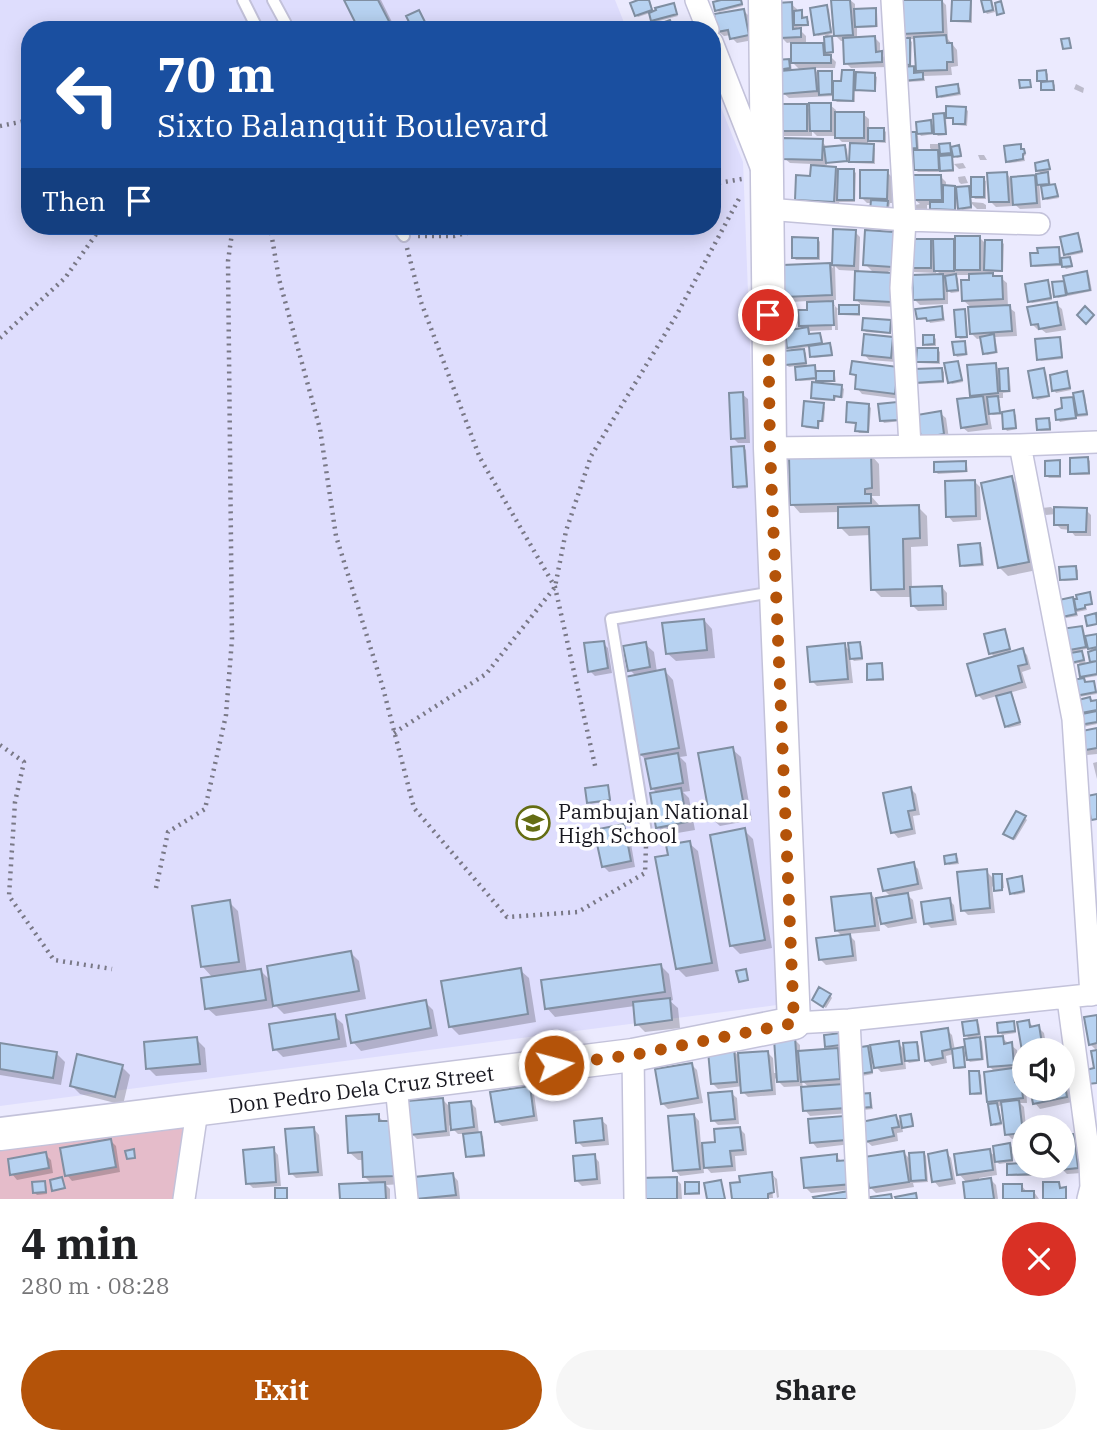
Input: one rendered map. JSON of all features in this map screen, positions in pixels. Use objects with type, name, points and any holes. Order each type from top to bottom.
[{"type":"street","points":[[696,0],[704,21]]},
{"type":"street","points":[[765,0],[759,193],[794,1023]]},
{"type":"street","points":[[892,0],[905,220],[901,288],[910,446]]},
{"type":"street","points":[[721,71],[759,193]]},
{"type":"street","points":[[759,193],[905,220],[1039,224]]},
{"type":"street","points":[[770,448],[1097,442]]},
{"type":"street","points":[[1020,445],[1073,719],[1094,995]]},
{"type":"street","name":"Don Pedro Dela Cruz Street","points":[[0,1134],[633,1055],[794,1023],[849,1020],[1094,995]]},
{"type":"street","points":[[1068,999],[1090,1163],[1091,1187],[1088,1199]]},
{"type":"street","points":[[849,1020],[858,1199]]},
{"type":"street","points":[[633,1055],[635,1199]]},
{"type":"street","points":[[396,1085],[407,1199]]},
{"type":"street","points":[[184,1199],[197,1111]]},
{"type":"lane","points":[[243,0],[254,21]]},
{"type":"lane","points":[[273,0],[284,21]]},
{"type":"lane","points":[[646,832],[611,619],[776,592]]},
{"type":"path","points":[[0,126],[21,122]]},
{"type":"path","points":[[394,733],[486,674],[555,587],[566,531],[591,456],[676,316],[759,193]]},
{"type":"path","points":[[0,338],[65,278],[96,235]]},
{"type":"path","points":[[156,888],[168,832],[205,809],[226,715],[232,639],[228,261],[232,235]]},
{"type":"path","points":[[272,235],[279,279],[320,429],[336,536],[383,688],[414,808],[507,917],[578,912],[645,873],[646,832]]},
{"type":"path","points":[[458,235],[404,236],[421,302],[480,458],[555,587],[596,770]]},
{"type":"path","points":[[0,745],[24,762],[15,802],[9,896],[54,960],[111,969]]},
{"type":"shaded area","points":[[0,0],[615,0],[623,21],[21,21],[21,235],[721,235],[721,107],[743,162],[777,1005],[0,1106]]},
{"type":"shaded area","points":[[189,1120],[176,1199],[0,1199],[0,1145]]},
{"type":"building","points":[[344,0],[378,0],[389,21],[354,21]]},
{"type":"building","points":[[649,0],[652,10],[635,16],[630,3]]},
{"type":"building","points":[[741,0],[742,4],[715,11],[713,2]]},
{"type":"building","points":[[831,0],[850,0],[853,35],[834,36]]},
{"type":"building","points":[[900,0],[942,0],[943,32],[902,34]]},
{"type":"building","points":[[952,0],[971,0],[970,21],[951,21]]},
{"type":"building","points":[[981,0],[991,0],[993,10],[984,12]]},
{"type":"building","points":[[1001,1],[1004,13],[997,15],[995,3]]},
{"type":"building","points":[[792,2],[793,29],[801,28],[801,37],[780,38],[777,3]]},
{"type":"building","points":[[674,3],[677,14],[651,21],[649,13],[656,10],[655,8]]},
{"type":"building","points":[[827,5],[831,32],[814,35],[810,8]]},
{"type":"building","points":[[876,8],[876,26],[855,27],[854,9]]},
{"type":"building","points":[[744,9],[749,35],[730,39],[728,30],[721,31],[721,21],[715,21],[714,14]]},
{"type":"building","points":[[419,10],[424,21],[408,21],[406,16]]},
{"type":"building","points":[[802,10],[802,18],[807,17],[808,25],[794,25],[794,11]]},
{"type":"building","points":[[946,35],[947,43],[952,43],[953,62],[947,62],[947,70],[916,71],[914,37]]},
{"type":"building","points":[[832,36],[833,52],[825,53],[824,37]]},
{"type":"building","points":[[875,36],[876,52],[882,51],[882,62],[844,64],[843,38]]},
{"type":"building","points":[[900,38],[910,38],[910,65],[900,64]]},
{"type":"building","points":[[1069,38],[1071,48],[1063,49],[1061,39]]},
{"type":"building","points":[[791,43],[823,43],[824,55],[831,55],[831,63],[791,63]]},
{"type":"building","points":[[789,59],[790,68],[777,70],[776,60]]},
{"type":"building","points":[[914,66],[914,73],[923,72],[923,79],[903,81],[902,67]]},
{"type":"building","points":[[815,68],[817,91],[782,94],[780,71]]},
{"type":"building","points":[[842,70],[854,70],[853,101],[833,100],[833,81],[841,81]]},
{"type":"building","points":[[1046,70],[1047,81],[1037,81],[1037,71]]},
{"type":"building","points":[[818,71],[832,71],[832,94],[819,95]]},
{"type":"building","points":[[856,72],[875,73],[875,91],[855,90]]},
{"type":"building","points":[[1019,80],[1030,80],[1031,87],[1020,88]]},
{"type":"building","points":[[1053,81],[1054,90],[1041,90],[1041,82]]},
{"type":"building","points":[[958,84],[959,93],[937,97],[936,87]]},
{"type":"building","points":[[809,103],[831,103],[831,131],[810,131]]},
{"type":"building","points":[[776,104],[807,104],[807,131],[777,131]]},
{"type":"building","points":[[946,106],[966,107],[965,124],[953,124],[953,118],[946,118]]},
{"type":"building","points":[[835,112],[864,112],[864,138],[835,138]]},
{"type":"building","points":[[944,113],[946,134],[934,134],[933,114]]},
{"type":"building","points":[[931,120],[932,133],[917,134],[916,122]]},
{"type":"building","points":[[868,128],[884,128],[884,141],[868,141]]},
{"type":"building","points":[[905,132],[916,132],[917,148],[906,149]]},
{"type":"building","points":[[783,138],[823,139],[822,160],[782,159]]},
{"type":"building","points":[[850,143],[874,144],[873,162],[849,162]]},
{"type":"building","points":[[950,143],[951,153],[940,154],[939,144]]},
{"type":"building","points":[[1021,144],[1025,153],[1023,159],[1006,162],[1004,146]]},
{"type":"building","points":[[845,145],[847,161],[826,163],[824,147]]},
{"type":"building","points":[[959,145],[961,156],[953,157],[951,147]]},
{"type":"building","points":[[913,150],[938,150],[939,170],[914,170]]},
{"type":"building","points":[[952,155],[953,170],[940,171],[939,156]]},
{"type":"building","points":[[1048,160],[1050,169],[1036,171],[1035,163]]},
{"type":"building","points":[[811,165],[836,167],[834,202],[795,200],[796,175],[810,176]]},
{"type":"building","points":[[838,169],[854,169],[854,200],[837,200]]},
{"type":"building","points":[[860,170],[888,170],[887,199],[860,198]]},
{"type":"building","points":[[1007,172],[1009,202],[989,202],[987,173]]},
{"type":"building","points":[[1048,172],[1049,184],[1037,185],[1036,174]]},
{"type":"building","points":[[913,175],[941,175],[942,200],[913,200]]},
{"type":"building","points":[[1035,175],[1037,203],[1013,205],[1011,177]]},
{"type":"building","points":[[971,177],[984,177],[984,197],[971,197]]},
{"type":"building","points":[[1055,184],[1058,196],[1043,199],[1041,186]]},
{"type":"building","points":[[943,185],[955,186],[955,210],[930,209],[930,202],[943,202]]},
{"type":"building","points":[[969,186],[971,207],[958,209],[956,187]]},
{"type":"building","points":[[871,200],[888,201],[887,212],[870,211]]},
{"type":"building","points":[[833,229],[856,230],[854,266],[832,265]]},
{"type":"building","points":[[865,230],[894,232],[892,267],[863,265]]},
{"type":"building","points":[[1078,233],[1082,251],[1064,255],[1060,237]]},
{"type":"building","points":[[955,236],[980,236],[980,270],[955,270]]},
{"type":"building","points":[[792,237],[818,238],[818,258],[792,258]]},
{"type":"building","points":[[907,239],[931,239],[931,268],[907,268]]},
{"type":"building","points":[[933,239],[954,239],[954,271],[934,271]]},
{"type":"building","points":[[985,240],[1002,240],[1002,271],[984,270]]},
{"type":"building","points":[[1059,247],[1060,264],[1031,266],[1030,253],[1038,253],[1037,248]]},
{"type":"building","points":[[1070,257],[1072,266],[1062,267],[1061,258]]},
{"type":"building","points":[[830,263],[832,295],[784,297],[783,265]]},
{"type":"building","points":[[855,271],[893,273],[891,302],[854,300]]},
{"type":"building","points":[[1087,271],[1090,290],[1067,294],[1063,276]]},
{"type":"building","points":[[993,273],[993,276],[1002,276],[1003,299],[962,301],[961,280],[969,280],[969,274]]},
{"type":"building","points":[[943,274],[944,299],[913,300],[912,275]]},
{"type":"building","points":[[956,274],[958,290],[947,291],[945,276]]},
{"type":"building","points":[[1048,280],[1051,298],[1028,302],[1025,284]]},
{"type":"building","points":[[1064,281],[1066,295],[1054,297],[1052,282]]},
{"type":"building","points":[[833,301],[834,325],[799,326],[798,310],[807,310],[807,302]]},
{"type":"building","points":[[1057,302],[1061,325],[1039,329],[1038,324],[1031,325],[1027,307]]},
{"type":"building","points":[[839,305],[859,305],[859,314],[839,314]]},
{"type":"building","points":[[1010,305],[1012,331],[970,334],[968,307]]},
{"type":"building","points":[[942,306],[943,319],[917,319],[915,309]]},
{"type":"building","points":[[1085,306],[1094,315],[1086,324],[1077,315]]},
{"type":"building","points":[[965,309],[967,337],[956,337],[954,310]]},
{"type":"building","points":[[863,318],[891,320],[890,333],[862,330]]},
{"type":"building","points":[[808,327],[809,334],[820,333],[822,343],[787,348],[785,331]]},
{"type":"building","points":[[864,334],[893,337],[891,358],[862,355]]},
{"type":"building","points":[[994,334],[996,352],[983,354],[980,337]]},
{"type":"building","points":[[923,335],[934,335],[934,344],[923,345]]},
{"type":"building","points":[[1060,337],[1062,357],[1037,360],[1035,339]]},
{"type":"building","points":[[965,341],[966,354],[954,355],[952,342]]},
{"type":"building","points":[[830,343],[832,355],[810,357],[809,346]]},
{"type":"building","points":[[917,348],[938,348],[938,362],[916,362]]},
{"type":"building","points":[[804,349],[806,363],[785,365],[783,351]]},
{"type":"building","points":[[852,361],[898,367],[895,394],[855,389],[856,375],[850,374]]},
{"type":"building","points":[[958,361],[962,380],[948,383],[944,363]]},
{"type":"building","points":[[996,363],[998,393],[970,396],[967,365]]},
{"type":"building","points":[[815,365],[816,378],[796,380],[795,367]]},
{"type":"building","points":[[942,368],[943,381],[914,383],[914,369]]},
{"type":"building","points":[[1008,368],[1009,391],[1000,391],[999,369]]},
{"type":"building","points":[[1044,368],[1049,396],[1033,398],[1028,371]]},
{"type":"building","points":[[816,371],[834,371],[834,381],[816,381]]},
{"type":"building","points":[[1067,371],[1070,388],[1052,391],[1050,375]]},
{"type":"building","points":[[812,382],[842,385],[841,397],[834,396],[834,400],[811,398]]},
{"type":"building","points":[[1083,391],[1087,414],[1077,415],[1073,393]]},
{"type":"building","points":[[743,392],[745,438],[731,439],[729,393]]},
{"type":"building","points":[[983,396],[987,424],[961,428],[957,399]]},
{"type":"building","points":[[998,396],[1000,413],[989,414],[987,397]]},
{"type":"building","points":[[1073,397],[1076,418],[1056,420],[1055,410],[1062,408],[1061,398]]},
{"type":"building","points":[[804,401],[824,403],[822,421],[818,421],[818,428],[802,426]]},
{"type":"building","points":[[847,402],[869,404],[868,432],[855,431],[856,423],[846,422]]},
{"type":"building","points":[[897,402],[899,420],[880,421],[878,404]]},
{"type":"building","points":[[1014,410],[1016,428],[1003,429],[1002,412]]},
{"type":"building","points":[[941,411],[944,434],[921,438],[917,415]]},
{"type":"building","points":[[1049,418],[1050,429],[1037,430],[1036,419]]},
{"type":"building","points":[[744,446],[747,486],[733,487],[731,447]]},
{"type":"building","points":[[871,454],[872,488],[865,489],[865,494],[871,494],[871,503],[790,505],[789,456]]},
{"type":"building","points":[[1088,457],[1089,473],[1070,474],[1070,458]]},
{"type":"building","points":[[1060,460],[1060,476],[1045,476],[1045,461]]},
{"type":"building","points":[[966,461],[966,471],[934,472],[934,462]]},
{"type":"building","points":[[1012,476],[1029,562],[998,568],[981,483]]},
{"type":"building","points":[[975,480],[976,516],[946,517],[945,481]]},
{"type":"building","points":[[919,505],[920,538],[903,539],[904,589],[871,590],[869,527],[838,528],[838,507]]},
{"type":"building","points":[[1054,507],[1087,508],[1086,532],[1068,532],[1068,525],[1054,525]]},
{"type":"building","points":[[980,543],[982,564],[960,566],[958,545]]},
{"type":"building","points":[[1076,566],[1077,579],[1060,580],[1059,567]]},
{"type":"building","points":[[942,586],[943,605],[911,606],[910,587]]},
{"type":"building","points":[[1090,592],[1092,604],[1076,610],[1076,595]]},
{"type":"building","points":[[1073,597],[1076,614],[1062,617],[1059,600]]},
{"type":"building","points":[[1096,613],[1097,624],[1087,626],[1085,616]]},
{"type":"building","points":[[704,619],[707,650],[666,654],[662,623]]},
{"type":"building","points":[[1082,626],[1086,647],[1064,651],[1061,629]]},
{"type":"building","points":[[1005,629],[1010,649],[989,654],[984,634]]},
{"type":"building","points":[[1097,634],[1097,647],[1088,649],[1085,636]]},
{"type":"building","points":[[604,641],[608,668],[588,672],[584,643]]},
{"type":"building","points":[[646,642],[650,667],[628,671],[623,646]]},
{"type":"building","points":[[860,642],[862,658],[850,659],[848,643]]},
{"type":"building","points":[[845,643],[848,679],[810,682],[807,647]]},
{"type":"building","points":[[1023,648],[1027,664],[1018,666],[1022,682],[976,696],[967,664]]},
{"type":"building","points":[[1097,649],[1097,661],[1090,662],[1088,652]]},
{"type":"building","points":[[1082,651],[1084,660],[1066,664],[1065,654]]},
{"type":"building","points":[[1097,661],[1097,674],[1080,677],[1078,665]]},
{"type":"building","points":[[882,663],[883,679],[867,680],[867,664]]},
{"type":"building","points":[[665,669],[679,748],[639,755],[625,677]]},
{"type":"building","points":[[1084,678],[1085,682],[1094,681],[1096,692],[1075,696],[1072,680]]},
{"type":"building","points":[[1011,692],[1020,722],[1005,727],[996,696]]},
{"type":"building","points":[[1090,697],[1091,701],[1097,700],[1097,710],[1076,714],[1074,701]]},
{"type":"building","points":[[1097,711],[1097,722],[1079,725],[1077,715]]},
{"type":"building","points":[[1097,728],[1097,748],[1080,751],[1077,732]]},
{"type":"building","points":[[733,747],[745,812],[710,819],[698,753]]},
{"type":"building","points":[[678,753],[683,783],[651,789],[645,759]]},
{"type":"building","points":[[608,785],[610,800],[587,803],[585,788]]},
{"type":"building","points":[[911,787],[915,810],[908,811],[912,829],[891,833],[883,793]]},
{"type":"building","points":[[681,788],[687,822],[656,828],[650,793]]},
{"type":"building","points":[[1097,794],[1097,819],[1091,820],[1087,796]]},
{"type":"building","points":[[1016,811],[1026,816],[1013,839],[1003,834]]},
{"type":"building","points":[[624,824],[631,861],[602,867],[594,830]]},
{"type":"building","points":[[745,828],[765,940],[730,946],[710,835]]},
{"type":"building","points":[[690,841],[712,963],[676,969],[655,857],[668,855],[666,845]]},
{"type":"building","points":[[956,854],[957,862],[945,864],[944,856]]},
{"type":"building","points":[[914,862],[918,884],[883,891],[878,869]]},
{"type":"building","points":[[987,869],[990,908],[961,911],[957,872]]},
{"type":"building","points":[[993,874],[1002,874],[1002,890],[994,891]]},
{"type":"building","points":[[1022,876],[1024,891],[1010,894],[1007,879]]},
{"type":"building","points":[[871,893],[875,926],[835,931],[831,897]]},
{"type":"building","points":[[908,893],[912,918],[881,924],[876,898]]},
{"type":"building","points":[[950,898],[953,920],[924,924],[921,902]]},
{"type":"building","points":[[230,900],[239,962],[201,967],[192,906]]},
{"type":"building","points":[[850,934],[853,956],[819,960],[816,938]]},
{"type":"building","points":[[351,951],[359,991],[273,1006],[267,966]]},
{"type":"building","points":[[661,964],[665,992],[545,1009],[541,980]]},
{"type":"building","points":[[521,968],[528,1014],[449,1027],[441,981]]},
{"type":"building","points":[[261,969],[266,1000],[205,1009],[201,978]]},
{"type":"building","points":[[746,969],[748,980],[739,982],[736,971]]},
{"type":"building","points":[[819,987],[831,994],[823,1007],[812,1000]]},
{"type":"building","points":[[670,998],[672,1020],[635,1025],[633,1002]]},
{"type":"building","points":[[426,1000],[431,1028],[351,1043],[346,1015]]},
{"type":"building","points":[[335,1014],[339,1039],[273,1050],[269,1024]]},
{"type":"building","points":[[1097,1015],[1097,1043],[1089,1045],[1084,1017]]},
{"type":"building","points":[[977,1020],[979,1034],[964,1036],[962,1022]]},
{"type":"building","points":[[1029,1020],[1030,1027],[1039,1025],[1041,1038],[1020,1038],[1017,1022]]},
{"type":"building","points":[[1014,1021],[1015,1031],[998,1033],[997,1023]]},
{"type":"building","points":[[948,1028],[951,1049],[942,1051],[943,1058],[925,1061],[921,1032]]},
{"type":"building","points":[[840,1033],[841,1045],[825,1047],[824,1035]]},
{"type":"building","points":[[1003,1036],[1004,1044],[1012,1042],[1012,1065],[988,1067],[985,1037]]},
{"type":"building","points":[[197,1037],[200,1064],[146,1069],[144,1042]]},
{"type":"building","points":[[795,1037],[798,1081],[777,1082],[774,1039]]},
{"type":"building","points":[[980,1037],[982,1059],[967,1060],[964,1039]]},
{"type":"building","points":[[899,1041],[902,1064],[874,1068],[870,1045]]},
{"type":"building","points":[[917,1042],[919,1060],[905,1061],[903,1043]]},
{"type":"building","points":[[0,1043],[57,1052],[53,1078],[0,1069]]},
{"type":"building","points":[[868,1046],[872,1072],[859,1074],[854,1048]]},
{"type":"building","points":[[963,1047],[965,1067],[954,1068],[952,1049]]},
{"type":"building","points":[[734,1048],[737,1082],[711,1084],[708,1051]]},
{"type":"building","points":[[838,1048],[840,1079],[801,1082],[798,1051]]},
{"type":"building","points":[[1097,1050],[1097,1083],[1088,1084],[1086,1070],[1094,1068],[1091,1051]]},
{"type":"building","points":[[768,1051],[772,1090],[741,1093],[738,1053]]},
{"type":"building","points":[[77,1054],[123,1065],[115,1097],[70,1086]]},
{"type":"building","points":[[692,1063],[698,1098],[661,1104],[655,1069]]},
{"type":"building","points":[[1012,1068],[1012,1099],[987,1102],[984,1072]]},
{"type":"building","points":[[969,1071],[979,1071],[981,1093],[970,1094]]},
{"type":"building","points":[[844,1084],[846,1108],[803,1111],[801,1087]]},
{"type":"building","points":[[530,1086],[534,1116],[495,1122],[490,1092]]},
{"type":"building","points":[[732,1091],[735,1119],[711,1121],[708,1093]]},
{"type":"building","points":[[870,1093],[871,1107],[860,1108],[858,1094]]},
{"type":"building","points":[[443,1098],[446,1131],[410,1135],[407,1101]]},
{"type":"building","points":[[471,1101],[474,1127],[451,1130],[449,1103]]},
{"type":"building","points":[[1019,1101],[1021,1115],[1012,1115],[1012,1134],[1005,1135],[1001,1102]]},
{"type":"building","points":[[997,1103],[1001,1123],[991,1125],[988,1104]]},
{"type":"building","points":[[379,1114],[379,1121],[393,1121],[395,1176],[363,1177],[362,1152],[348,1153],[346,1116]]},
{"type":"building","points":[[694,1114],[700,1169],[673,1171],[668,1116]]},
{"type":"building","points":[[911,1114],[913,1126],[902,1128],[900,1116]]},
{"type":"building","points":[[896,1115],[899,1127],[892,1128],[894,1136],[865,1142],[861,1122]]},
{"type":"building","points":[[844,1116],[846,1140],[810,1143],[808,1119]]},
{"type":"building","points":[[602,1118],[604,1140],[576,1143],[574,1121]]},
{"type":"building","points":[[314,1127],[318,1172],[289,1174],[285,1129]]},
{"type":"building","points":[[740,1127],[743,1150],[730,1151],[732,1166],[704,1168],[702,1143],[715,1142],[714,1129]]},
{"type":"building","points":[[481,1132],[484,1155],[466,1157],[463,1134]]},
{"type":"building","points":[[111,1139],[116,1167],[65,1176],[60,1148]]},
{"type":"building","points":[[1075,1142],[1078,1168],[1075,1168]]},
{"type":"building","points":[[1010,1143],[1012,1160],[995,1162],[993,1146]]},
{"type":"building","points":[[274,1147],[276,1182],[246,1184],[243,1150]]},
{"type":"building","points":[[134,1149],[135,1158],[127,1159],[125,1151]]},
{"type":"building","points":[[990,1149],[993,1170],[957,1175],[954,1154]]},
{"type":"building","points":[[947,1150],[952,1179],[932,1182],[928,1154]]},
{"type":"building","points":[[904,1151],[909,1182],[869,1188],[864,1157]]},
{"type":"building","points":[[46,1152],[49,1168],[10,1175],[8,1159]]},
{"type":"building","points":[[924,1152],[926,1180],[911,1181],[909,1153]]},
{"type":"building","points":[[595,1154],[597,1179],[575,1181],[573,1156]]},
{"type":"building","points":[[837,1154],[837,1161],[850,1160],[853,1184],[804,1188],[801,1158]]},
{"type":"building","points":[[1007,1164],[1012,1164],[1012,1175],[1007,1175]]},
{"type":"building","points":[[772,1172],[774,1192],[768,1194],[768,1199],[732,1199],[730,1183],[740,1182],[739,1176]]},
{"type":"building","points":[[453,1173],[456,1195],[416,1199],[414,1177]]},
{"type":"building","points":[[62,1177],[65,1188],[52,1191],[50,1180]]},
{"type":"building","points":[[677,1177],[677,1199],[640,1199],[639,1178]]},
{"type":"building","points":[[991,1178],[994,1199],[965,1199],[963,1182]]},
{"type":"building","points":[[721,1180],[725,1199],[707,1199],[704,1183]]},
{"type":"building","points":[[45,1181],[46,1192],[33,1193],[32,1182]]},
{"type":"building","points":[[385,1182],[386,1199],[340,1199],[339,1184]]},
{"type":"building","points":[[685,1182],[699,1182],[699,1193],[685,1194]]},
{"type":"building","points":[[1043,1182],[1059,1182],[1060,1188],[1066,1187],[1066,1199],[1043,1199]]},
{"type":"building","points":[[1003,1184],[1022,1184],[1022,1191],[1034,1191],[1034,1199],[1003,1199]]},
{"type":"building","points":[[275,1188],[287,1188],[287,1199],[275,1199]]},
{"type":"building","points":[[849,1191],[850,1199],[813,1197]]},
{"type":"building","points":[[916,1193],[917,1199],[895,1197]]},
{"type":"building","points":[[891,1194],[892,1199],[863,1199],[863,1198]]},
{"type":"place","name":"Pambujan National High School","points":[[533,823]]},
{"type":"route","points":[[554,1065],[633,1055],[794,1023],[770,448],[768,315]]}]
